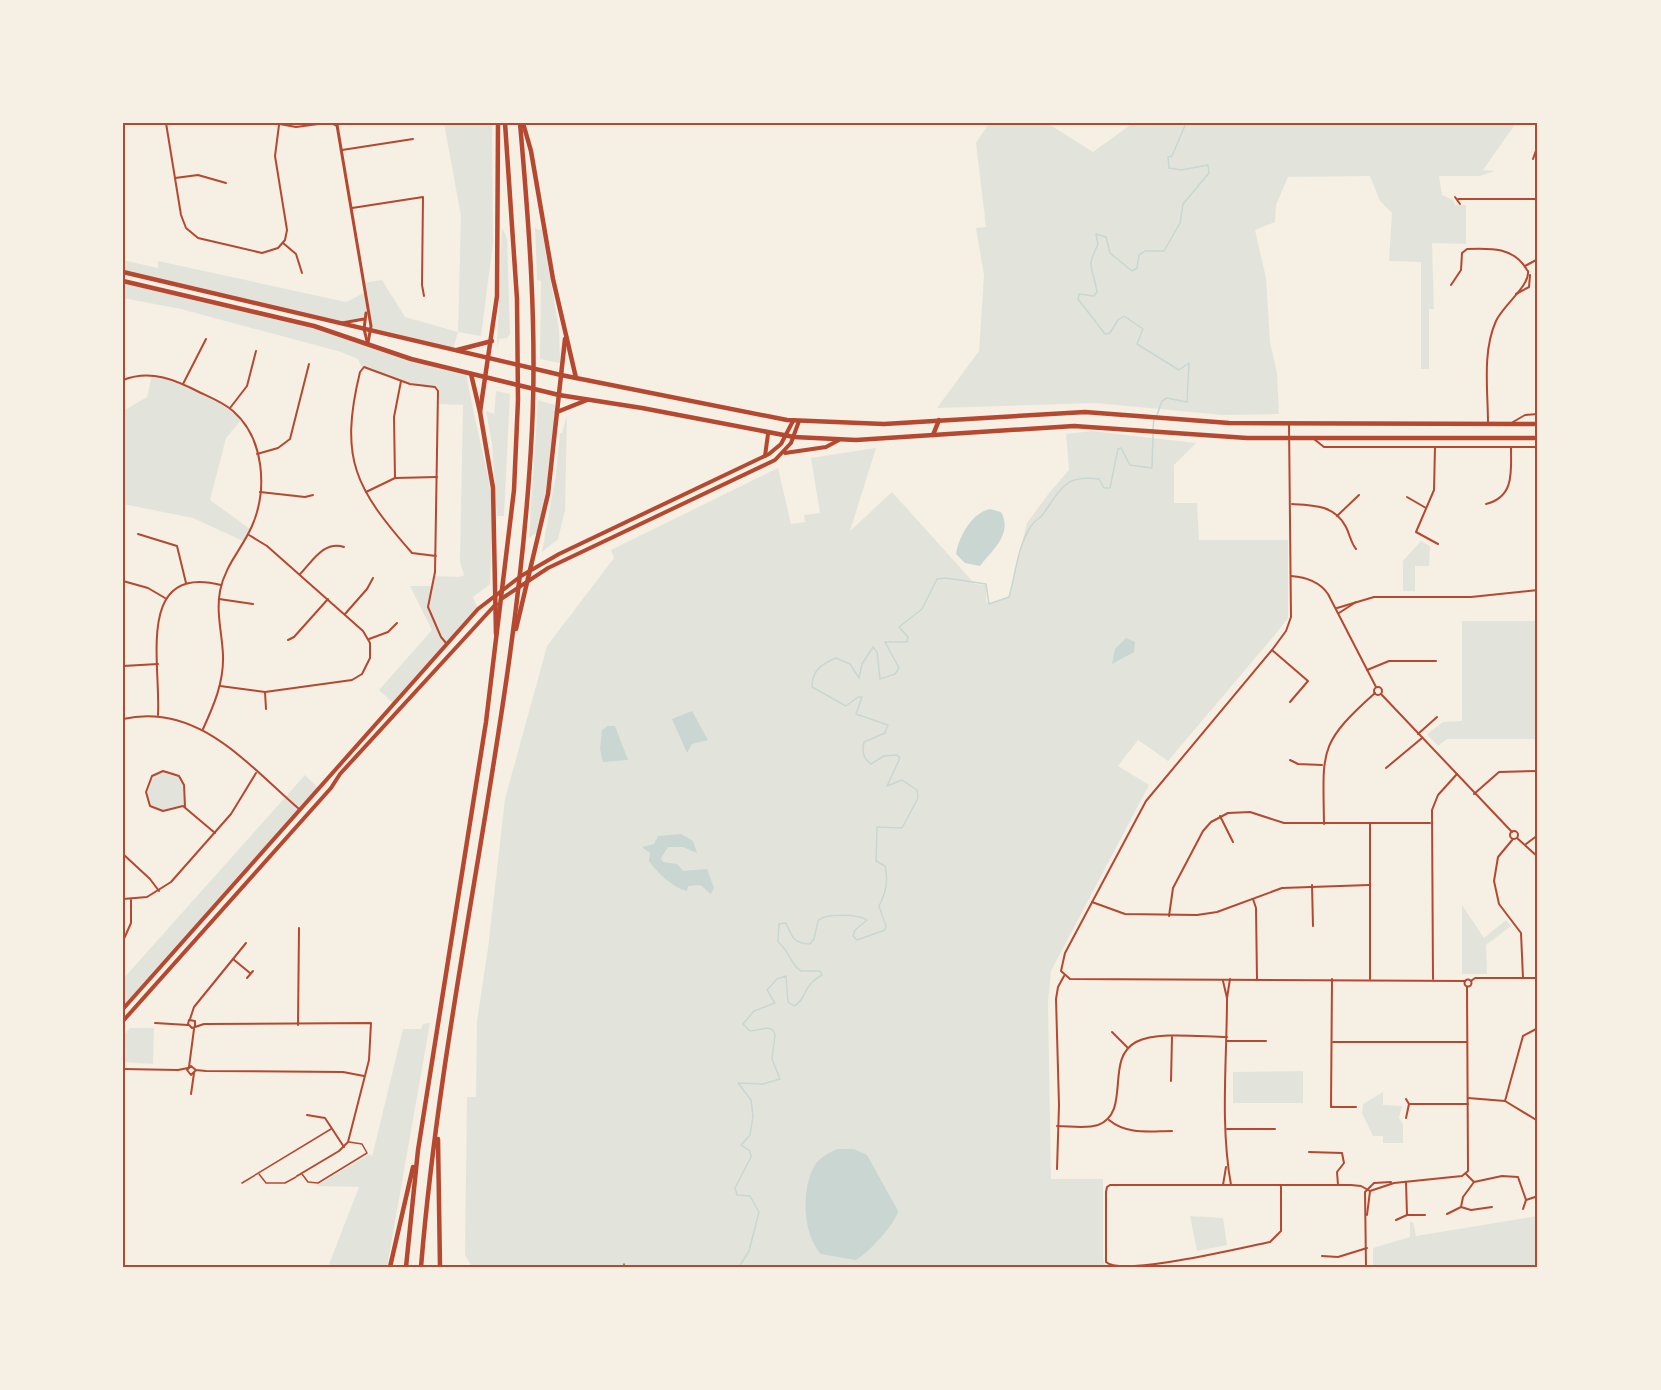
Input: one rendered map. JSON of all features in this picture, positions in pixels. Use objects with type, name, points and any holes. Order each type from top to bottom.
[{"type":"highway","points":[[480,412],[490,358],[500,245],[498,123]]},
{"type":"highway","points":[[406,1267],[418,1150],[501,618],[514,490],[518,356],[515,252],[505,123]]},
{"type":"highway","points":[[522,123],[531,151],[565,339],[576,378]]},
{"type":"highway","points":[[421,1267],[438,1122],[513,640],[520,561],[533,404],[534,359],[522,123]]},
{"type":"highway","points":[[123,272],[561,375],[796,421],[854,424],[1070,412],[1228,423],[1538,424]]},
{"type":"highway","points":[[123,280],[314,326],[411,359],[559,395],[642,408],[785,436],[839,440],[1061,426],[1290,439],[1538,438]]},
{"type":"highway","points":[[314,326],[315,317]]},
{"type":"highway","points":[[513,640],[526,593],[551,478],[565,339]]},
{"type":"highway","points":[[457,350],[492,341]]},
{"type":"highway","points":[[471,374],[493,488],[496,640]]},
{"type":"highway","points":[[557,412],[587,400]]},
{"type":"highway","points":[[933,435],[939,420]]},
{"type":"highway","points":[[438,1122],[437,1220],[440,1267]]},
{"type":"highway","points":[[390,1267],[418,1150]]},
{"type":"main road","points":[[123,1009],[478,609],[521,576],[568,549],[765,457],[777,448],[796,421]]},
{"type":"main road","points":[[123,1022],[496,603],[532,577],[768,464],[783,453],[794,437],[796,421]]},
{"type":"main road","points":[[765,457],[768,434]]},
{"type":"main road","points":[[783,453],[826,447],[839,440]]},
{"type":"main road","points":[[696,489],[699,497]]},
{"type":"main road","points":[[446,643],[451,651]]},
{"type":"main road","points":[[397,699],[404,705]]},
{"type":"main road","points":[[299,809],[306,816]]},
{"type":"main road","points":[[262,852],[269,858]]},
{"type":"street","points":[[166,123],[182,220],[195,236],[262,253],[275,250],[283,243],[287,227],[275,152],[279,125]]},
{"type":"street","points":[[274,123],[296,127],[326,123]]},
{"type":"street","points":[[332,123],[338,124],[366,311],[371,330],[368,343]]},
{"type":"street","points":[[341,150],[413,139]]},
{"type":"street","points":[[1533,159],[1538,145]]},
{"type":"street","points":[[175,178],[198,175],[226,183]]},
{"type":"street","points":[[351,208],[423,197],[422,285],[424,296]]},
{"type":"street","points":[[1460,204],[1457,198],[1538,199]]},
{"type":"street","points":[[283,243],[296,254],[302,273]]},
{"type":"street","points":[[1451,285],[1461,270],[1462,253],[1467,249],[1505,250],[1528,271],[1531,285],[1514,295],[1497,317],[1489,342],[1488,423]]},
{"type":"street","points":[[1525,266],[1538,259]]},
{"type":"street","points":[[1451,276],[1454,280]]},
{"type":"street","points":[[366,311],[364,328],[368,343]]},
{"type":"street","points":[[340,323],[364,319]]},
{"type":"street","points":[[183,384],[206,339]]},
{"type":"street","points":[[230,408],[247,386],[256,351]]},
{"type":"street","points":[[257,454],[278,448],[290,439],[309,364]]},
{"type":"street","points":[[436,556],[412,553],[384,520],[366,492],[353,460],[349,433],[351,413],[360,372],[363,368],[368,367],[401,381],[434,386],[438,391],[436,556],[428,611],[446,643]]},
{"type":"street","points":[[123,380],[149,375],[183,384],[230,408],[246,426],[257,454],[261,492],[256,514],[230,562],[221,585],[218,619],[223,662],[220,686],[202,729]]},
{"type":"street","points":[[395,478],[394,417],[401,381]]},
{"type":"street","points":[[1511,424],[1525,415],[1538,414]]},
{"type":"street","points":[[1289,424],[1292,504],[1289,624],[1272,650],[1146,801],[1062,960],[1060,969],[1064,976],[1070,979],[1433,979],[1471,981]]},
{"type":"street","points":[[1314,439],[1324,447],[1538,447]]},
{"type":"street","points":[[1435,447],[1434,490],[1416,532],[1438,544]]},
{"type":"street","points":[[1486,504],[1500,498],[1508,490],[1511,447]]},
{"type":"street","points":[[366,492],[395,478],[437,477]]},
{"type":"street","points":[[261,492],[304,497],[313,495]]},
{"type":"street","points":[[1337,516],[1359,495]]},
{"type":"street","points":[[1407,497],[1426,508]]},
{"type":"street","points":[[1292,504],[1320,506],[1337,516],[1356,549]]},
{"type":"street","points":[[138,534],[177,546],[186,583]]},
{"type":"street","points":[[220,686],[265,692],[340,683],[355,679],[369,662],[369,639],[300,574],[267,546],[247,534]]},
{"type":"street","points":[[300,574],[326,548],[337,545],[344,547]]},
{"type":"street","points":[[1291,576],[1317,583],[1328,594],[1376,687],[1375,693],[1344,722],[1334,735],[1323,765],[1324,824]]},
{"type":"street","points":[[345,614],[367,589],[373,578]]},
{"type":"street","points":[[123,581],[151,589],[165,598]]},
{"type":"street","points":[[158,716],[157,621],[165,598],[186,583],[204,581],[221,585]]},
{"type":"street","points":[[1336,608],[1374,597],[1471,597],[1538,590]]},
{"type":"street","points":[[219,599],[253,604]]},
{"type":"street","points":[[288,640],[294,637],[328,599]]},
{"type":"street","points":[[1338,613],[1358,600]]},
{"type":"street","points":[[369,639],[388,632],[397,623]]},
{"type":"street","points":[[1272,650],[1308,681],[1290,702]]},
{"type":"street","points":[[1367,670],[1389,661],[1436,661]]},
{"type":"street","points":[[123,666],[158,664]]},
{"type":"street","points":[[1376,687],[1381,688],[1381,694]]},
{"type":"street","points":[[265,692],[266,709]]},
{"type":"street","points":[[1375,693],[1381,694],[1512,832],[1517,832],[1517,838]]},
{"type":"street","points":[[123,719],[158,716],[179,719],[202,729],[222,741],[299,809]]},
{"type":"street","points":[[1419,734],[1437,717]]},
{"type":"street","points":[[1386,768],[1422,738]]},
{"type":"street","points":[[1290,760],[1298,764],[1323,765]]},
{"type":"street","points":[[185,807],[183,782],[177,773],[160,771],[152,776],[146,792],[150,806],[164,812],[179,806],[185,807],[215,833]]},
{"type":"street","points":[[1474,794],[1499,772],[1538,771]]},
{"type":"street","points":[[123,899],[131,900],[159,891],[171,882],[233,811],[256,772]]},
{"type":"street","points":[[1433,979],[1430,823],[1438,795],[1456,774]]},
{"type":"street","points":[[1169,916],[1173,888],[1203,831],[1220,816],[1243,811],[1284,823],[1430,823]]},
{"type":"street","points":[[1220,816],[1233,842]]},
{"type":"street","points":[[1370,823],[1370,979]]},
{"type":"street","points":[[1512,832],[1513,839]]},
{"type":"street","points":[[1525,844],[1538,835]]},
{"type":"street","points":[[1517,838],[1513,839],[1498,857],[1494,881],[1499,904],[1521,933],[1523,978]]},
{"type":"street","points":[[1517,838],[1538,857]]},
{"type":"street","points":[[123,854],[150,879],[159,891]]},
{"type":"street","points":[[1092,902],[1125,914],[1169,916],[1217,912],[1282,888],[1312,885],[1370,885]]},
{"type":"street","points":[[1312,885],[1313,926]]},
{"type":"street","points":[[1253,897],[1257,908],[1257,979]]},
{"type":"street","points":[[123,941],[131,923],[131,900]]},
{"type":"street","points":[[298,1025],[299,928]]},
{"type":"street","points":[[292,942],[298,942]]},
{"type":"street","points":[[192,1037],[188,1026],[194,1006],[246,943]]},
{"type":"street","points":[[233,959],[251,972],[247,978]]},
{"type":"street","points":[[1057,1169],[1057,990],[1064,976]]},
{"type":"street","points":[[1467,987],[1475,978],[1538,978]]},
{"type":"street","points":[[1222,979],[1227,998]]},
{"type":"street","points":[[1230,979],[1227,998],[1227,1164],[1231,1185]]},
{"type":"street","points":[[1332,979],[1331,1107],[1356,1107]]},
{"type":"street","points":[[1465,981],[1467,987],[1468,1098],[1466,1174],[1474,1182]]},
{"type":"street","points":[[191,1094],[188,1067],[195,1027],[192,1013]]},
{"type":"street","points":[[155,1023],[183,1023],[195,1020],[204,1024]]},
{"type":"street","points":[[164,1029],[165,1023]]},
{"type":"street","points":[[183,1023],[195,1027],[204,1024],[370,1023],[370,1049],[348,1142],[344,1147],[297,1176]]},
{"type":"street","points":[[1504,1101],[1523,1036],[1538,1028]]},
{"type":"street","points":[[1112,1032],[1128,1048]]},
{"type":"street","points":[[1057,1126],[1096,1126],[1108,1119],[1115,1106],[1119,1066],[1128,1048],[1149,1037],[1227,1037]]},
{"type":"street","points":[[1171,1082],[1172,1037]]},
{"type":"street","points":[[1227,1041],[1266,1041]]},
{"type":"street","points":[[1332,1042],[1467,1042]]},
{"type":"street","points":[[191,1059],[195,1070],[191,1084]]},
{"type":"street","points":[[178,1070],[188,1067],[195,1070],[343,1072],[365,1076]]},
{"type":"street","points":[[123,1069],[178,1070],[188,1073],[195,1070]]},
{"type":"street","points":[[1468,1098],[1504,1101],[1538,1121]]},
{"type":"street","points":[[1406,1099],[1409,1104],[1406,1118]]},
{"type":"street","points":[[1409,1104],[1468,1104]]},
{"type":"street","points":[[307,1115],[323,1116],[344,1147]]},
{"type":"street","points":[[1108,1119],[1120,1128],[1132,1131],[1172,1131]]},
{"type":"street","points":[[1227,1129],[1275,1129]]},
{"type":"street","points":[[1310,1152],[1342,1153],[1344,1163],[1338,1173],[1338,1185]]},
{"type":"street","points":[[1223,1185],[1227,1164]]},
{"type":"street","points":[[1281,1185],[1281,1231],[1270,1242],[1149,1266],[1113,1266],[1106,1259],[1106,1192],[1110,1185],[1281,1185],[1338,1185],[1361,1186],[1369,1190],[1394,1183],[1466,1174]]},
{"type":"street","points":[[1461,1207],[1463,1197],[1474,1182],[1502,1176],[1518,1177],[1526,1200],[1523,1209]]},
{"type":"street","points":[[1406,1182],[1407,1215]]},
{"type":"street","points":[[1366,1267],[1369,1190]]},
{"type":"street","points":[[1526,1200],[1538,1196]]},
{"type":"street","points":[[1447,1214],[1461,1207],[1471,1210],[1492,1207]]},
{"type":"street","points":[[1396,1220],[1407,1215],[1425,1215]]},
{"type":"street","points":[[1322,1256],[1338,1257],[1367,1248]]},
{"type":"lane","points":[[242,1183],[331,1129]]},
{"type":"lane","points":[[302,1174],[308,1182],[318,1183],[367,1153],[362,1144],[348,1142]]},
{"type":"lane","points":[[258,1173],[266,1183],[285,1183],[297,1176]]},
{"type":"shaded area","points":[[444,123],[492,123],[493,243],[481,336],[458,332],[461,216]]},
{"type":"shaded area","points":[[989,123],[1047,123],[1093,152],[1133,123],[1516,123],[1483,170],[1495,171],[1480,176],[1439,176],[1442,195],[1453,200],[1455,205],[1466,205],[1466,244],[1432,243],[1434,309],[1429,309],[1429,369],[1421,369],[1421,262],[1389,261],[1392,213],[1380,201],[1370,176],[1288,177],[1276,205],[1275,222],[1255,230],[1266,278],[1270,342],[1277,373],[1279,414],[1223,415],[1095,403],[937,408],[979,351],[984,275],[976,228],[986,227],[976,143]]},
{"type":"shaded area","points":[[535,227],[538,230],[542,229],[559,330],[560,363],[540,359],[541,281],[537,280]]},
{"type":"shaded area","points":[[502,228],[507,238],[510,334],[507,338],[499,339],[497,349]]},
{"type":"shaded area","points":[[123,260],[158,268],[158,261],[346,302],[364,293],[362,283],[382,280],[405,317],[458,332],[453,349],[371,330],[366,312],[364,319],[341,323],[123,272]]},
{"type":"shaded area","points":[[123,281],[314,326],[466,373],[490,490],[492,530],[490,584],[473,597],[478,609],[393,703],[379,690],[432,630],[410,586],[432,586],[435,576],[459,577],[464,575],[460,562],[463,405],[439,404],[439,392],[435,387],[401,381],[368,367],[362,368],[358,359],[341,352],[181,309],[123,298]]},
{"type":"shaded area","points":[[152,375],[176,381],[200,391],[222,404],[241,420],[226,438],[210,500],[250,529],[243,541],[193,518],[123,504],[123,411],[147,397]]},
{"type":"shaded area","points":[[496,391],[510,394],[504,516],[497,516],[492,444],[486,411],[494,414]]},
{"type":"shaded area","points":[[538,400],[555,405],[555,417],[538,532],[529,538]]},
{"type":"shaded area","points":[[567,415],[565,511],[558,539],[542,552],[556,474],[560,433],[562,433]]},
{"type":"shaded area","points":[[1092,431],[1196,443],[1174,465],[1174,503],[1197,503],[1199,540],[1288,540],[1288,618],[1168,761],[1138,740],[1118,766],[1149,785],[1051,971],[1048,1004],[1051,1179],[1103,1179],[1103,1259],[1106,1267],[472,1267],[465,1255],[467,1097],[476,1097],[477,1021],[505,799],[547,646],[614,558],[611,550],[778,468],[791,524],[805,522],[804,515],[820,513],[811,458],[876,448],[850,531],[892,492],[975,584],[987,585],[986,601],[991,604],[1009,597],[1027,523],[1069,470],[1066,434]]},
{"type":"shaded area","points":[[990,509],[1001,512],[1004,520],[1005,527],[1000,541],[980,566],[965,563],[956,554],[960,540],[972,520],[983,511]]},
{"type":"shaded area","points":[[1421,541],[1430,546],[1429,566],[1415,566],[1415,591],[1403,591],[1403,561]]},
{"type":"shaded area","points":[[1462,621],[1538,621],[1538,739],[1447,739],[1438,746],[1427,734],[1443,722],[1462,721]]},
{"type":"shaded area","points":[[1126,638],[1135,642],[1134,652],[1112,664],[1115,649]]},
{"type":"shaded area","points":[[692,711],[708,740],[692,744],[687,753],[672,719]]},
{"type":"shaded area","points":[[608,726],[615,726],[628,760],[603,762],[600,749],[602,730]]},
{"type":"shaded area","points":[[163,771],[174,772],[182,779],[185,807],[179,806],[160,811],[148,803],[149,783]]},
{"type":"shaded area","points":[[305,775],[318,788],[123,1008],[123,979]]},
{"type":"shaded area","points":[[681,834],[693,841],[697,853],[683,847],[668,847],[661,858],[663,862],[677,864],[683,871],[707,869],[714,888],[711,894],[702,886],[688,886],[687,891],[671,883],[652,866],[649,861],[650,853],[642,847],[654,844],[658,836]]},
{"type":"shaded area","points":[[1462,905],[1484,938],[1506,920],[1511,926],[1486,945],[1487,974],[1462,974]]},
{"type":"shaded area","points":[[430,1023],[387,1267],[328,1267],[359,1187],[316,1186],[370,1154],[372,1157],[403,1029],[421,1029],[423,1024]]},
{"type":"shaded area","points":[[130,1028],[154,1028],[153,1064],[123,1062],[123,1036]]},
{"type":"shaded area","points":[[1303,1071],[1303,1103],[1233,1103],[1233,1072]]},
{"type":"shaded area","points":[[1383,1092],[1383,1105],[1402,1106],[1399,1118],[1403,1124],[1403,1143],[1383,1143],[1383,1136],[1373,1136],[1362,1113],[1363,1104]]},
{"type":"shaded area","points":[[838,1149],[854,1149],[867,1155],[898,1211],[880,1238],[855,1260],[821,1254],[810,1235],[807,1223],[806,1198],[810,1175],[820,1160]]},
{"type":"shaded area","points":[[1190,1216],[1223,1218],[1227,1245],[1197,1251]]},
{"type":"shaded area","points":[[1538,1216],[1538,1267],[1373,1267],[1373,1248],[1410,1237],[1410,1222],[1413,1222],[1416,1236]]},
{"type":"waterway","points":[[1157,415],[1162,401],[1167,398],[1187,402],[1189,363],[1179,370],[1137,344],[1143,329],[1124,316],[1118,320],[1110,333],[1105,334],[1078,299],[1079,294],[1094,296],[1097,292],[1091,268],[1098,244],[1096,234],[1106,237],[1110,253],[1132,271],[1137,268],[1139,255],[1145,251],[1164,251],[1180,223],[1183,204],[1209,173],[1208,165],[1181,170],[1169,168],[1168,157],[1172,156],[1186,123]]},
{"type":"waterway","points":[[1153,429],[1154,419]]},
{"type":"waterway","points":[[739,1267],[749,1251],[759,1212],[750,1196],[737,1195],[735,1188],[751,1157],[750,1151],[741,1145],[750,1135],[753,1116],[751,1100],[738,1083],[763,1084],[780,1079],[772,1059],[775,1035],[773,1030],[768,1028],[750,1031],[743,1024],[754,1011],[775,1003],[767,990],[777,979],[786,976],[788,1002],[794,1006],[815,979],[822,975],[820,971],[801,971],[794,965],[778,942],[779,924],[786,923],[794,939],[800,943],[810,944],[814,939],[818,921],[827,917],[849,916],[867,920],[855,930],[853,936],[857,940],[885,930],[886,926],[879,906],[885,892],[887,877],[885,866],[876,861],[877,827],[902,828],[918,798],[917,790],[902,780],[887,786],[900,758],[897,755],[884,756],[871,764],[865,757],[864,742],[885,733],[888,725],[856,714],[862,697],[858,697],[846,706],[812,687],[814,676],[822,665],[836,658],[850,664],[859,678],[862,664],[873,647],[877,652],[880,679],[895,674],[899,668],[885,642],[907,642],[908,637],[899,627],[922,609],[937,579],[946,578],[986,584],[989,604],[1009,597],[1026,534],[1034,522],[1043,515],[1060,490],[1071,481],[1088,478],[1099,479],[1104,488],[1110,488],[1118,449],[1121,448],[1130,465],[1152,468],[1153,434]]}]
